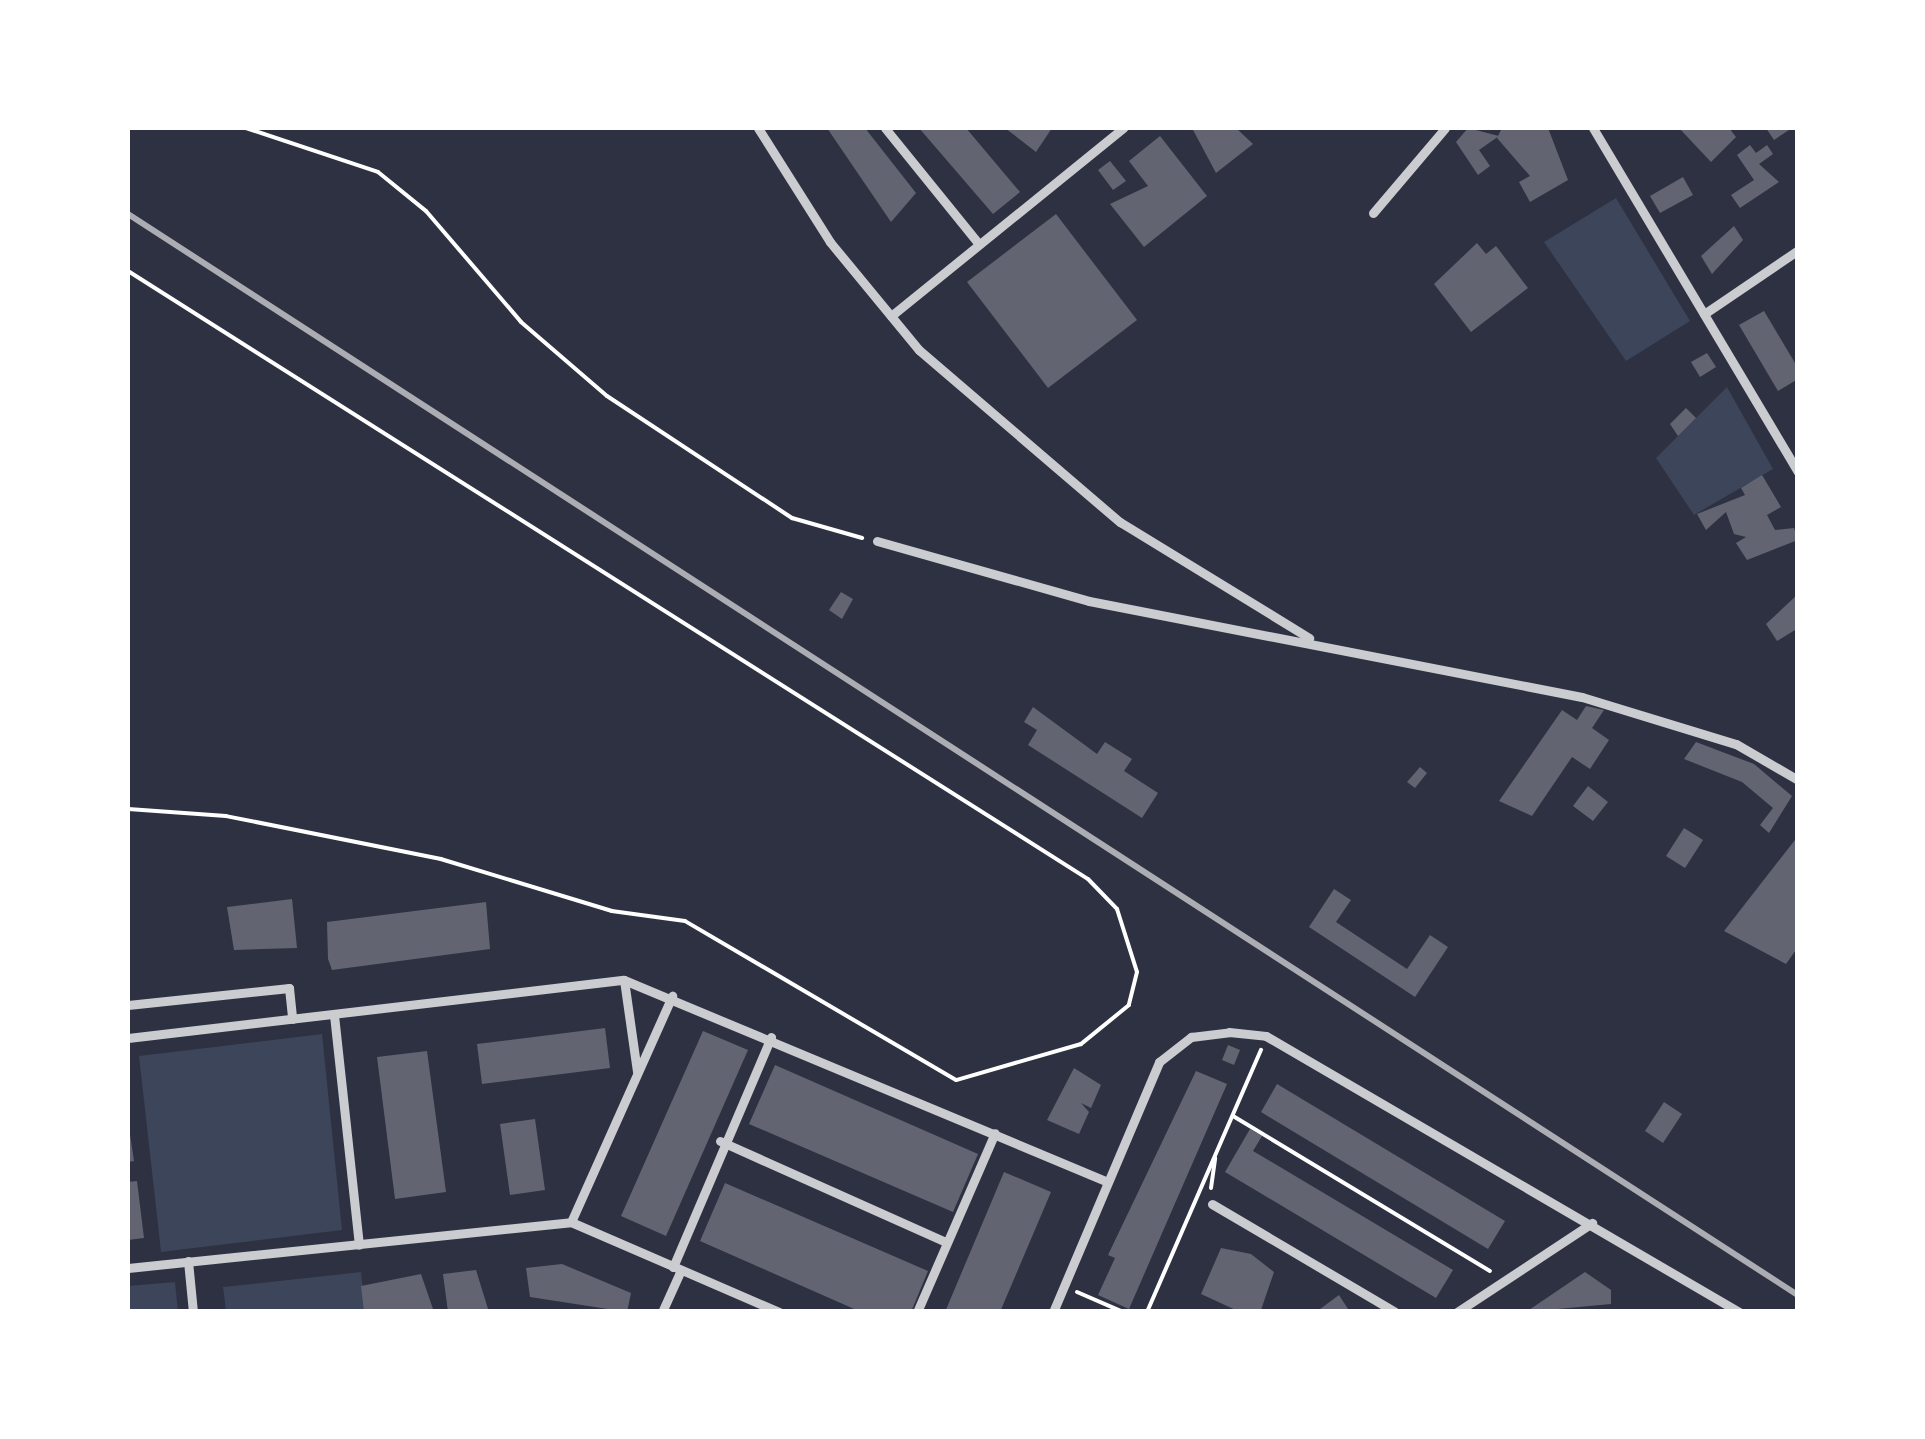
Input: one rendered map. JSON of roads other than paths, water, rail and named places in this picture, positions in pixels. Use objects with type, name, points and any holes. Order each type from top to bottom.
[{"type":"street","points":[[758,128],[830,242],[891,316],[1018,441],[1120,522],[1317,642]]},
{"type":"street","points":[[885,128],[979,244]]},
{"type":"street","points":[[891,316],[1123,128]]},
{"type":"street","points":[[1373,213],[1446,128]]},
{"type":"street","points":[[1593,128],[1798,472]]},
{"type":"street","points":[[1704,314],[1798,250]]},
{"type":"street","points":[[878,541],[1089,601],[1317,642],[1667,720],[1736,744],[1798,780]]},
{"type":"street","points":[[624,980],[638,1073]]},
{"type":"street","points":[[128,1038],[624,980],[672,996],[1108,1182]]},
{"type":"street","points":[[128,1006],[289,988],[292,1019]]},
{"type":"street","points":[[571,1222],[672,996]]},
{"type":"street","points":[[334,1015],[360,1244]]},
{"type":"street","points":[[1053,1312],[1158,1062],[1191,1037],[1266,1036],[1739,1312]]},
{"type":"street","points":[[662,1312],[720,1141],[770,1037]]},
{"type":"street","points":[[917,1312],[995,1133]]},
{"type":"street","points":[[720,1141],[946,1242]]},
{"type":"street","points":[[1212,1204],[1395,1312]]},
{"type":"street","points":[[128,1268],[571,1222],[778,1312]]},
{"type":"street","points":[[1457,1312],[1592,1223]]},
{"type":"street","points":[[188,1261],[193,1312]]},
{"type":"railway","points":[[128,214],[1798,1295]]}]
